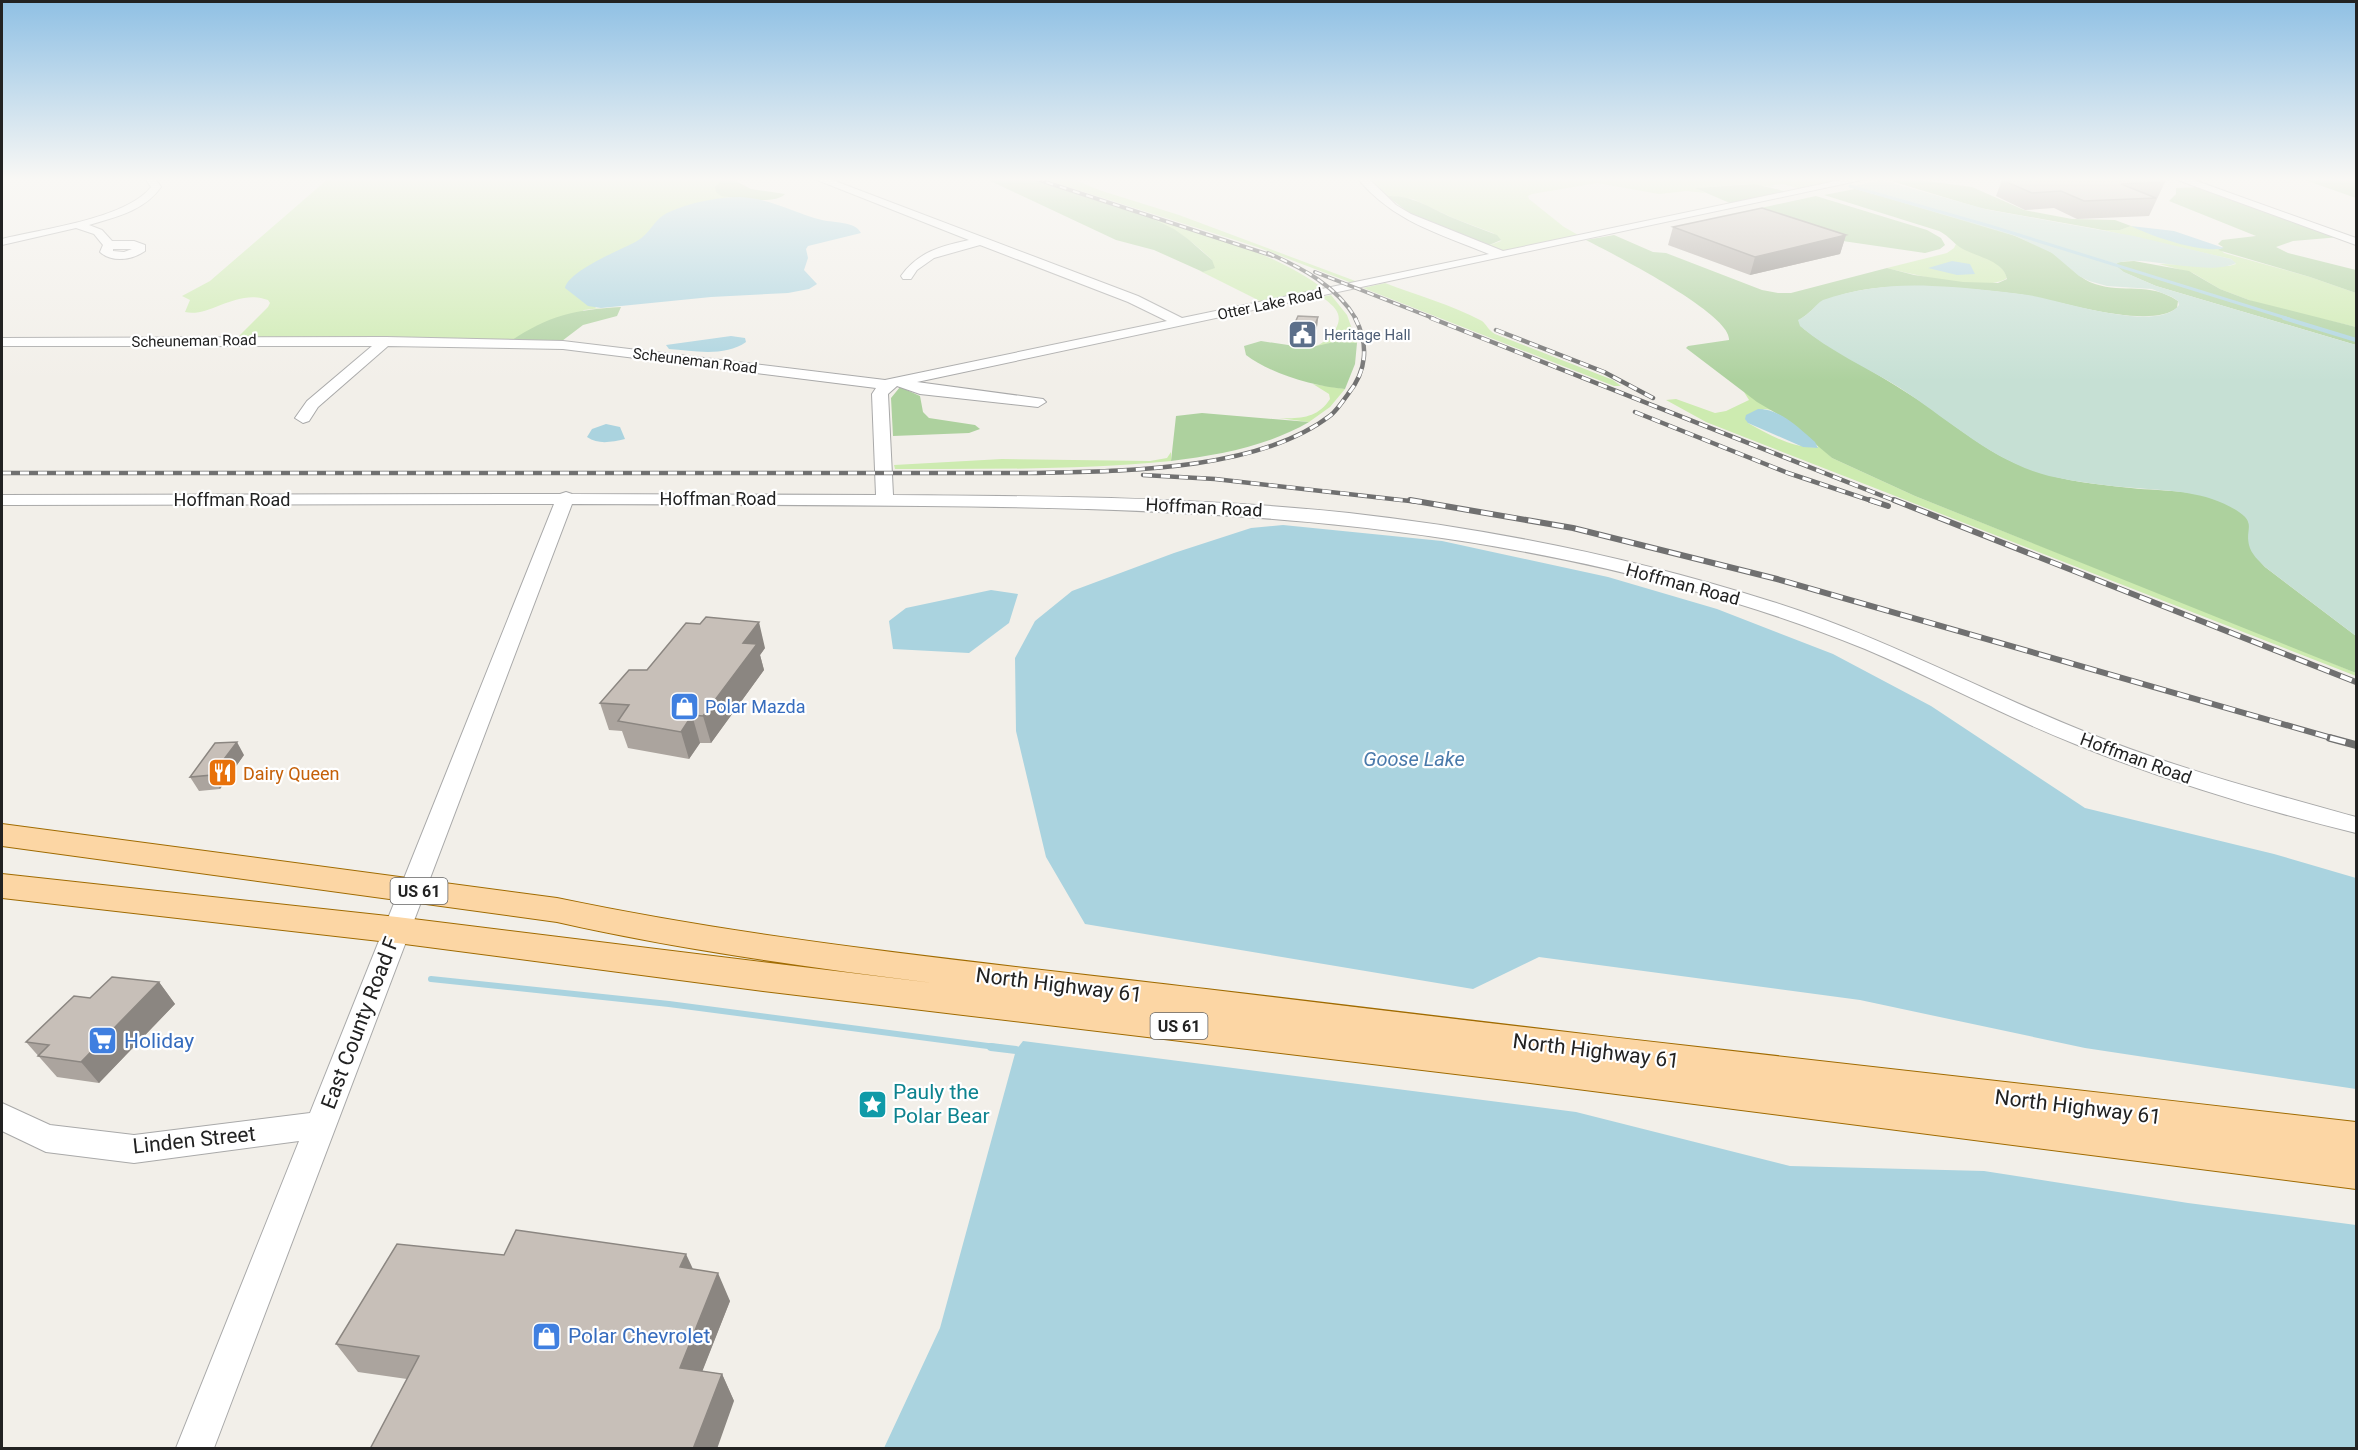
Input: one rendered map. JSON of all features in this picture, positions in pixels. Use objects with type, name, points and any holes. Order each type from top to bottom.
[{"type":"main road","name":"US 61","points":[[2,835],[412,890]]},
{"type":"main road","name":"US 61","points":[[2,886],[397,930],[786,980],[1518,1065],[2356,1171]]},
{"type":"main road","name":"North Highway 61","points":[[412,890],[557,910],[608,921],[835,957],[1425,1031],[2356,1139]]},
{"type":"street","points":[[908,276],[912,267],[924,257],[964,246]]},
{"type":"street","points":[[993,246],[1133,298],[1181,322]]},
{"type":"street","points":[[1469,246],[1497,256]]},
{"type":"street","name":"Otter Lake Road","points":[[894,383],[1546,246]]},
{"type":"street","points":[[303,418],[312,404],[386,341]]},
{"type":"street","name":"Scheuneman Road","points":[[2,342],[386,341],[563,345],[894,383]]},
{"type":"street","points":[[885,500],[880,394],[894,383],[920,389],[1038,402]]},
{"type":"street","name":"Hoffman Road","points":[[2,500],[566,497],[1162,504],[1284,511],[1425,528],[1589,559],[1691,584],[1808,620],[2078,737],[2149,765],[2216,787],[2356,825]]},
{"type":"street","name":"East County Road F","points":[[195,1449],[566,497]]},
{"type":"street","name":"Linden Street","points":[[2,1116],[46,1138],[134,1149],[320,1125]]},
{"type":"green space","points":[[251,246],[669,246],[595,308],[601,308],[584,310],[536,343],[237,338],[270,303],[268,300],[257,297],[245,298],[204,311],[185,312],[190,300],[182,296],[210,281]]},
{"type":"green space","points":[[1138,246],[1196,246],[1212,260],[1215,268],[1203,272],[1154,250]]},
{"type":"green space","points":[[1196,246],[1239,246],[1281,263],[1324,289],[1262,302],[1200,271],[1204,272],[1212,260]]},
{"type":"green space","points":[[1253,246],[1261,246],[1358,282],[1352,283]]},
{"type":"green space","points":[[1487,246],[1533,246],[1512,250],[1497,250]]},
{"type":"green space","points":[[1597,246],[1638,246],[1653,252],[1666,253],[1762,290],[1778,293],[1791,293],[1887,268],[1914,275],[1963,282],[1998,283],[2007,279],[2004,272],[1993,262],[1958,246],[2040,246],[2090,282],[2106,287],[2156,291],[2178,301],[2177,308],[2163,314],[2124,315],[2002,292],[1939,287],[1891,287],[1862,290],[1832,298],[1799,320],[1804,329],[1815,337],[1920,401],[1990,450],[2015,463],[2043,474],[2072,480],[2190,493],[2232,506],[2248,521],[2251,548],[2265,567],[2356,636],[2356,673],[1915,496],[1832,458],[1786,419],[1757,402],[1686,348],[1729,340],[1725,329],[1711,315],[1668,285]]},
{"type":"green space","points":[[1875,246],[1944,246],[1925,253]]},
{"type":"green space","points":[[1960,246],[1993,261],[2007,278],[1983,284],[1967,283],[1930,278],[1887,268],[1947,253]]},
{"type":"green space","points":[[2036,246],[2175,246],[2231,259],[2236,263],[2207,268],[2137,261],[2115,265],[2124,272],[2156,286],[2356,345],[2356,636],[2258,560],[2249,545],[2248,522],[2236,510],[2200,495],[2081,482],[2049,476],[2009,461],[1900,388],[1811,335],[1800,326],[1798,320],[1823,300],[1849,292],[1891,286],[1980,289],[2028,295],[2130,316],[2168,313],[2179,305],[2178,301],[2172,297],[2152,289],[2107,286],[2089,281],[2079,276],[2052,253]]},
{"type":"green space","points":[[2172,246],[2220,249],[2224,253],[2310,277],[2356,293],[2356,327],[2262,305],[2220,289],[2193,273],[2159,264],[2229,266],[2236,264],[2231,259]]},
{"type":"green space","points":[[2221,246],[2280,246],[2276,247],[2288,253],[2356,270],[2356,293],[2218,250],[2223,247]]},
{"type":"green space","points":[[2134,261],[2189,271],[2220,289],[2249,300],[2356,327],[2356,345],[2156,286],[2123,272],[2115,265],[2118,262]]},
{"type":"green space","points":[[1385,283],[1459,310],[1482,321],[1495,334],[1613,380],[1621,386],[1614,386],[1363,288]]},
{"type":"green space","points":[[1331,295],[1347,315],[1357,343],[1334,342],[1310,348],[1320,344],[1335,331],[1339,320],[1337,311],[1322,297]]},
{"type":"green space","points":[[621,307],[617,316],[583,325],[558,344],[509,342],[537,326],[562,316],[575,312]]},
{"type":"green space","points":[[1261,341],[1308,348],[1334,342],[1357,343],[1355,364],[1345,389],[1307,382],[1267,368],[1246,355],[1244,346]]},
{"type":"green space","points":[[1313,384],[1345,389],[1330,407],[1309,422],[1279,418],[1308,416],[1325,405],[1330,399],[1329,394]]},
{"type":"green space","points":[[900,387],[920,396],[923,412],[929,418],[975,425],[980,429],[969,433],[893,436],[891,398]]},
{"type":"green space","points":[[1744,392],[1772,410],[1764,409],[1748,423],[1773,436],[1800,446],[1818,447],[1817,444],[1832,458],[1915,496],[2294,647],[2356,673],[2356,676],[1706,422],[1666,400],[1676,399],[1715,413],[1726,411],[1749,400]]},
{"type":"green space","points":[[1202,413],[1309,422],[1277,437],[1243,448],[1171,461],[1176,416]]},
{"type":"green space","points":[[1171,452],[1171,461],[1102,466],[895,469],[894,465],[1002,459],[1150,461],[1167,458]]},
{"type":"water","points":[[627,246],[809,246],[806,249],[808,258],[804,270],[817,284],[809,289],[788,293],[711,297],[601,308],[588,306],[565,288],[576,274]]},
{"type":"water","points":[[2190,246],[2217,246],[2224,248],[2215,249]]},
{"type":"water","points":[[1952,261],[1970,264],[1975,274],[1957,275],[1928,268]]},
{"type":"water","points":[[731,336],[745,338],[746,342],[729,350],[709,352],[669,349],[666,345]]},
{"type":"water","points":[[1758,409],[1774,412],[1789,420],[1815,442],[1818,448],[1803,447],[1748,423],[1745,419],[1746,415]]},
{"type":"water","points":[[606,424],[620,427],[625,439],[601,442],[587,437],[592,429]]},
{"type":"water","name":"Goose Lake","points":[[1283,525],[1442,541],[1608,577],[1717,609],[1833,654],[1931,706],[2085,808],[2274,854],[2356,878],[2356,1089],[2085,1048],[1860,1000],[1539,957],[1473,989],[1085,924],[1046,857],[1016,731],[1015,658],[1035,621],[1072,591],[1174,553],[1251,528]]},
{"type":"water","points":[[991,590],[1018,594],[1009,623],[969,653],[893,649],[889,621],[906,608]]},
{"type":"water","points":[[1023,1041],[1576,1112],[1790,1166],[1984,1171],[2188,1203],[2356,1225],[2356,1448],[884,1448],[940,1328],[1016,1050]]},
{"type":"building","points":[[1724,246],[1802,246],[1755,257]]},
{"type":"building","points":[[1298,316],[1318,317],[1311,335],[1290,334]]},
{"type":"building","points":[[706,617],[759,622],[743,643],[757,644],[703,716],[692,715],[681,732],[618,721],[629,705],[600,703],[629,670],[647,670],[686,623],[700,624]]},
{"type":"building","points":[[237,742],[212,775],[190,777],[215,743]]},
{"type":"building","points":[[112,977],[159,982],[81,1062],[38,1056],[49,1045],[26,1042],[74,996],[90,998]]},
{"type":"building","name":"Polar Chevrolet","points":[[516,1230],[686,1254],[680,1267],[718,1273],[680,1368],[722,1374],[693,1449],[370,1449],[419,1356],[336,1344],[397,1244],[504,1255]]},
{"type":"waterway","points":[[2053,246],[2289,319]]},
{"type":"waterway","points":[[2284,318],[2356,340]]},
{"type":"waterway","points":[[431,979],[669,1004],[1003,1048]]},
{"type":"waterway","points":[[991,1047],[1016,1050]]},
{"type":"railway","points":[[1241,246],[1273,256]]},
{"type":"railway","points":[[1268,253],[1318,279],[1339,297],[1356,319]]},
{"type":"railway","points":[[1315,272],[1435,319]]},
{"type":"railway","points":[[2,473],[1029,473],[1144,469],[1186,465],[1266,448],[1301,434],[1331,415],[1354,385],[1362,367],[1364,347],[1355,318]]},
{"type":"railway","points":[[1431,318],[1898,502]]},
{"type":"railway","points":[[1496,330],[1604,372],[1653,398]]},
{"type":"railway","points":[[1635,412],[1788,473],[1875,502]]},
{"type":"railway","points":[[1143,475],[1215,479],[1419,502]]},
{"type":"railway","points":[[1410,500],[1573,528],[1777,579],[2335,739]]},
{"type":"railway","points":[[1870,500],[1888,506]]},
{"type":"railway","points":[[1894,500],[2356,682]]},
{"type":"railway","points":[[2330,738],[2356,745]]},
{"type":"place","name":"Heritage Hall","points":[[1303,335]]},
{"type":"place","name":"Polar Mazda","points":[[684,706]]},
{"type":"place","name":"Dairy Queen","points":[[222,773]]},
{"type":"place","name":"Holiday","points":[[103,1041]]},
{"type":"place","name":"Pauly the Polar Bear","points":[[872,1104]]},
{"type":"place","name":"Polar Chevrolet","points":[[547,1336]]}]
